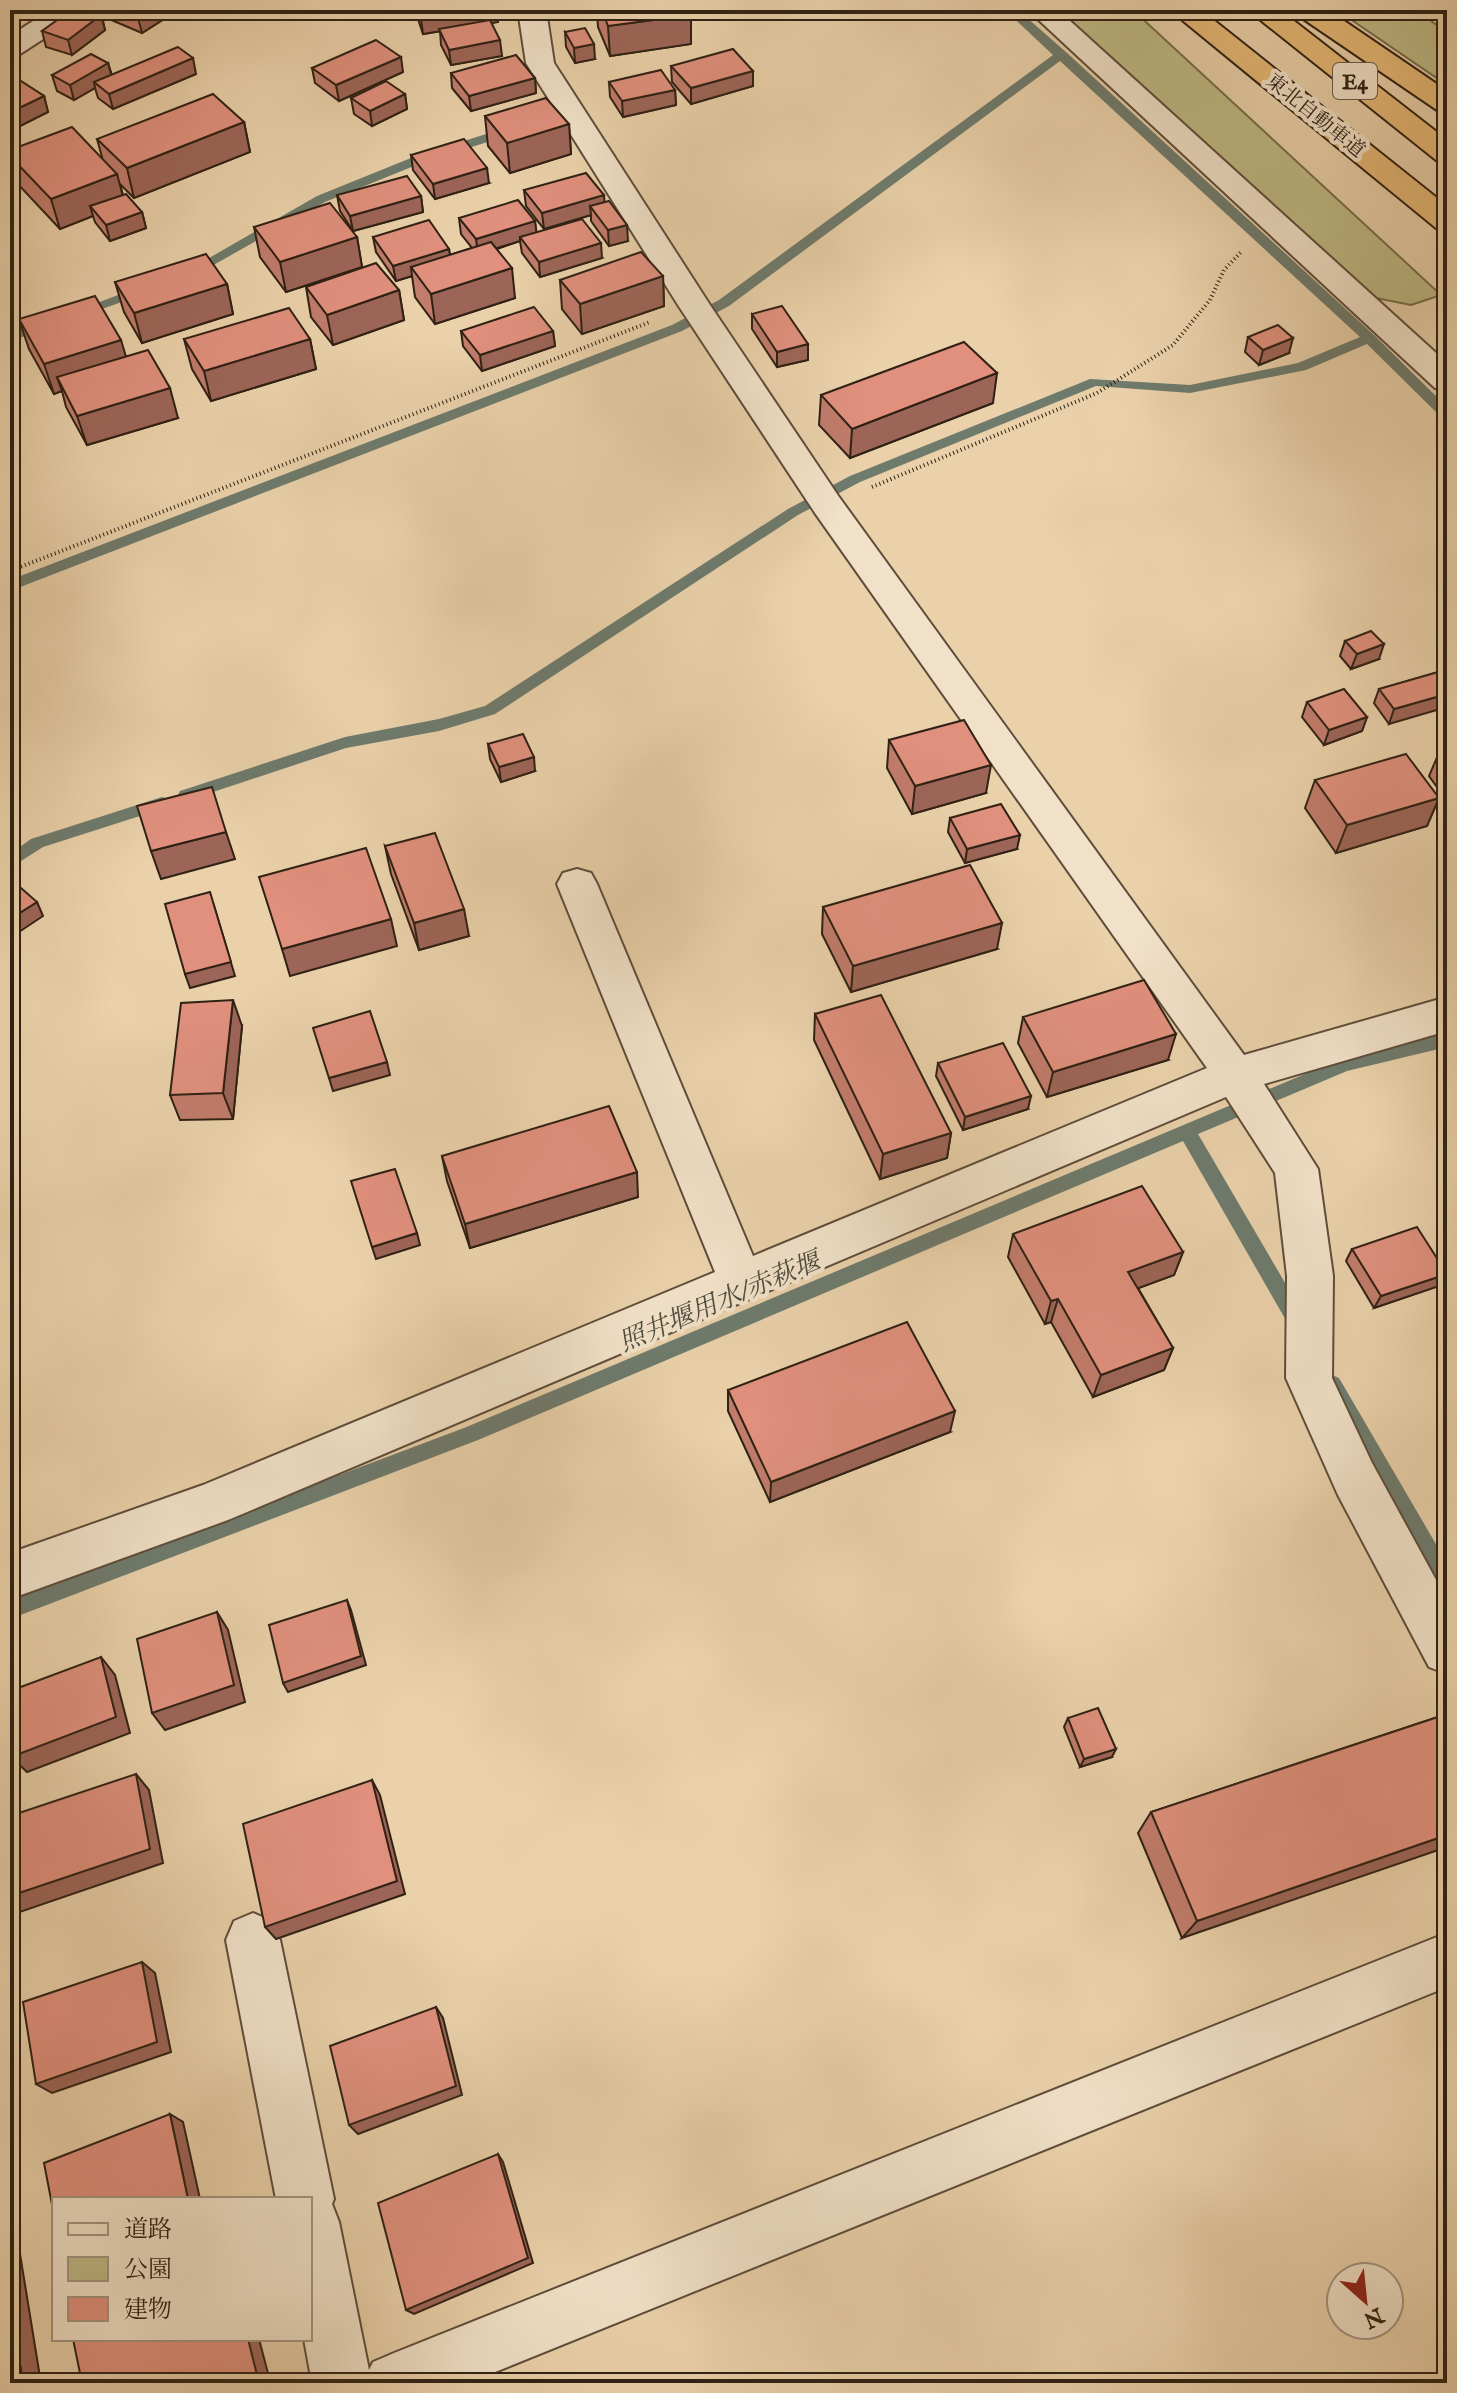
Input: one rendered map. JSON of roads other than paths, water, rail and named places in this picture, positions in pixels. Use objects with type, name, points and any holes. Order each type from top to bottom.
[{"type":"highway","name":"東北自動車道","points":[[1184,10],[1447,221]]},
{"type":"highway","name":"E4","points":[[1262,10],[1447,154]]},
{"type":"highway","points":[[1309,10],[1447,104]]},
{"type":"highway","points":[[1347,139],[1447,233]]},
{"type":"street","points":[[10,48],[69,10]]},
{"type":"street","points":[[532,10],[540,63],[694,305],[827,505],[1235,1075],[1296,1169],[1310,1276],[1309,1378],[1355,1479],[1447,1650]]},
{"type":"street","points":[[1042,10],[1276,223],[1423,341],[1447,381]]},
{"type":"street","points":[[577,884],[742,1283]]},
{"type":"street","points":[[10,1576],[211,1504],[1235,1075],[1447,1014]]},
{"type":"street","points":[[253,1940],[305,2197]]},
{"type":"street","points":[[394,2383],[1447,1960]]},
{"type":"street","points":[[312,2232],[342,2383]]},
{"type":"waterway","points":[[1011,10],[1060,55]]},
{"type":"waterway","points":[[10,586],[677,328],[724,303],[1060,55]]},
{"type":"waterway","points":[[1060,55],[1369,338]]},
{"type":"waterway","points":[[189,273],[321,199],[415,161],[508,131]]},
{"type":"waterway","points":[[80,312],[142,290]]},
{"type":"waterway","points":[[10,337],[44,325]]},
{"type":"waterway","points":[[186,795],[345,743],[439,725],[490,710],[793,512],[855,479],[1095,382],[1190,389],[1301,367],[1369,338]]},
{"type":"waterway","points":[[1369,338],[1447,415]]},
{"type":"waterway","points":[[10,862],[37,843],[162,803]]},
{"type":"waterway","name":"照井堰用水/赤萩堰","points":[[1187,1131],[1344,1065],[1447,1040]]},
{"type":"waterway","name":"照井堰用水/赤萩堰","points":[[10,1609],[471,1434],[1187,1131]]},
{"type":"waterway","points":[[1187,1131],[1298,1323]]},
{"type":"waterway","points":[[1332,1384],[1447,1582]]}]
